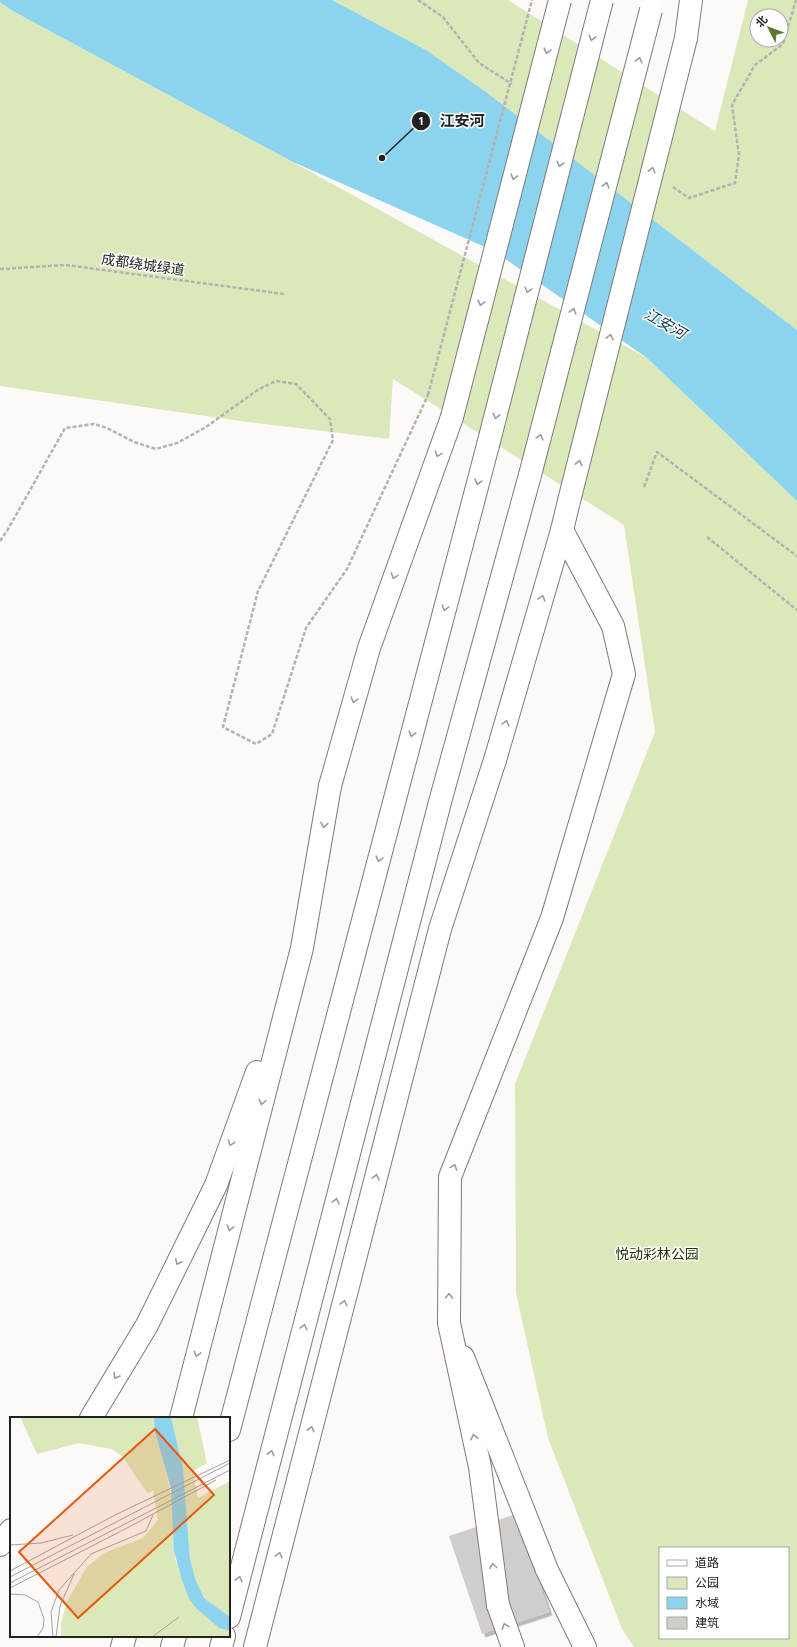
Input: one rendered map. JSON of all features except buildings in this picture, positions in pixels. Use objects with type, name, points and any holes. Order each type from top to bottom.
[{"type":"main road","points":[[181,1417],[302,948],[330,786],[369,648],[452,417],[560,0]]},
{"type":"main road","points":[[230,1426],[488,445],[602,0]]},
{"type":"main road","points":[[256,1647],[440,929],[495,760],[562,530],[686,38],[691,0]]},
{"type":"main road","points":[[230,1613],[440,802],[530,475],[653,5]]},
{"type":"main road","points":[[513,1647],[498,1605],[480,1467],[449,1323],[450,1177],[552,918],[624,674],[613,626],[562,530]]},
{"type":"main road","points":[[92,1417],[147,1325],[216,1184],[302,948]]},
{"type":"main road","points":[[449,1323],[547,1570],[584,1647]]},
{"type":"main road","points":[[0,1544],[10,1531]]},
{"type":"main road","points":[[122,1647],[124,1637]]},
{"type":"main road","points":[[172,1647],[175,1637]]},
{"type":"main road","points":[[221,1647],[224,1637]]},
{"type":"path","points":[[0,541],[65,428],[94,424],[107,428],[134,442],[156,449],[177,443],[206,427],[259,389],[276,380],[296,384],[330,418],[333,440],[258,591],[223,727],[256,744],[272,734],[306,628],[346,569],[428,395],[532,0]]},
{"type":"path","name":"成都绕城绿道","points":[[0,269],[66,265],[284,294]]},
{"type":"path","points":[[644,487],[657,452],[797,556]]},
{"type":"path","points":[[707,538],[797,610]]},
{"type":"green space","points":[[332,0],[508,0],[715,131],[748,0],[797,0],[797,330],[486,92],[426,50]]},
{"type":"green space","name":"悦动彩林公园","points":[[0,2],[11,10],[291,161],[647,358],[797,501],[797,1647],[634,1647],[622,1629],[548,1438],[516,1293],[515,1084],[655,732],[624,525],[393,379],[389,439],[240,421],[0,386]]},
{"type":"water","points":[[0,0],[332,0],[426,50],[486,92],[797,330],[797,501],[647,358],[494,251],[291,161],[11,10],[0,2]]},
{"type":"place","name":"江安河","points":[[382,158]]}]
